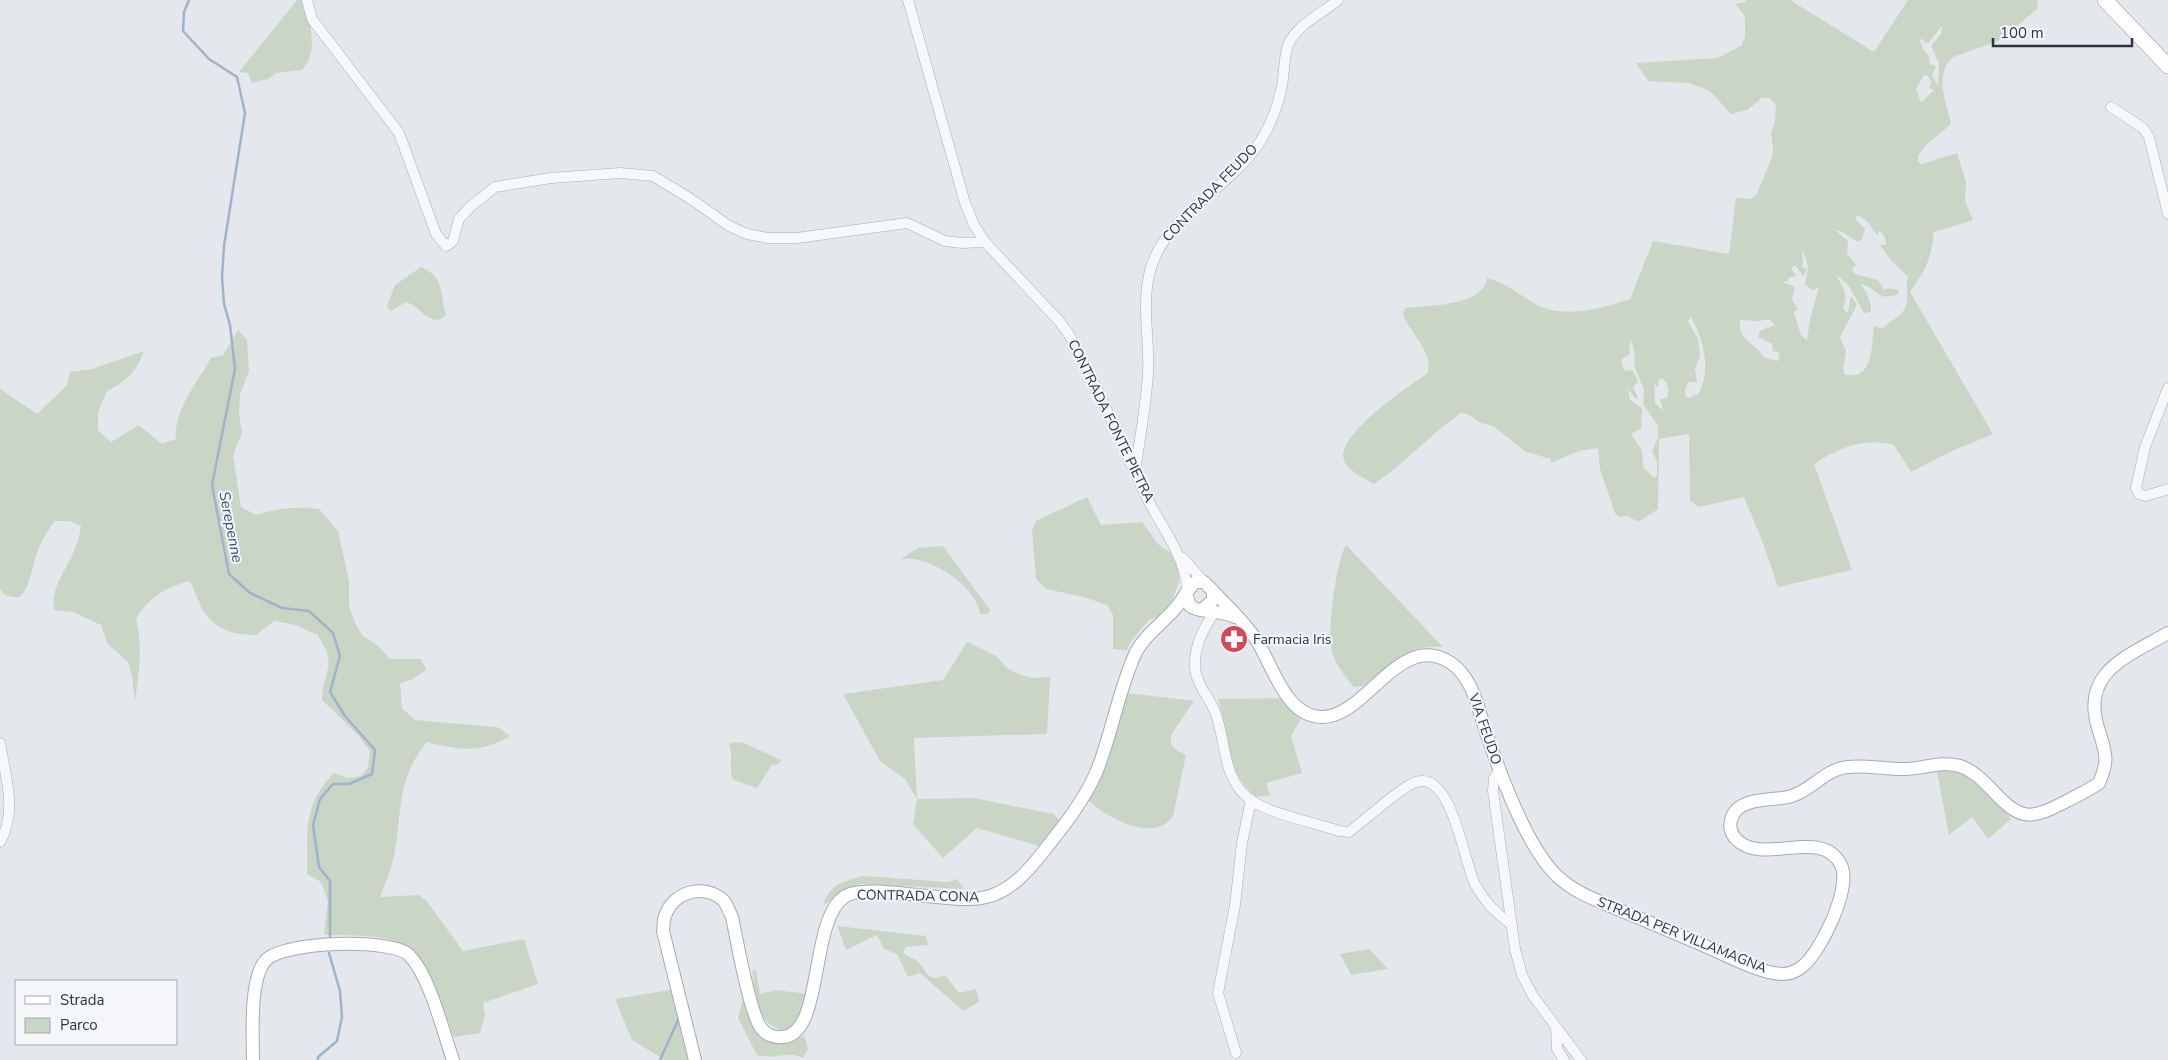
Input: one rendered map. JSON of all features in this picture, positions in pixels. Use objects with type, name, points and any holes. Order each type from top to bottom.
[{"type":"highway","points":[[2105,0],[2168,66]]},
{"type":"main road","points":[[1204,610],[1211,604],[1208,586],[1195,582],[1186,591],[1187,602],[1204,610],[1241,621]]},
{"type":"main road","name":"VIA FEUDO","points":[[1208,586],[1256,640],[1286,693],[1301,710],[1313,716],[1327,717],[1342,712],[1394,670],[1415,656],[1434,656],[1448,662],[1464,675],[1474,695],[1499,770]]},
{"type":"main road","name":"CONTRADA CONA","points":[[695,1060],[663,931],[664,916],[672,904],[689,892],[700,891],[714,894],[724,901],[732,917],[751,997],[761,1028],[776,1037],[794,1034],[801,1028],[807,1014],[825,928],[830,915],[845,896],[856,893],[883,893],[961,900],[987,897],[1016,881],[1037,860],[1087,792],[1096,772],[1136,653],[1141,644],[1176,610],[1186,591]]},
{"type":"main road","name":"CONTRADA CONA","points":[[1162,624],[1204,610]]},
{"type":"main road","name":"STRADA PER VILLAMAGNA","points":[[1499,770],[1546,864],[1570,886],[1589,897],[1743,962],[1786,974],[1796,971],[1808,961],[1832,920],[1843,888],[1842,868],[1834,856],[1818,848],[1762,849],[1742,844],[1736,839],[1731,828],[1731,819],[1736,811],[1750,802],[1794,797],[1842,767],[1910,769],[1942,764],[1959,766],[1971,771],[2011,808],[2021,813],[2039,815],[2099,783],[2107,760],[2093,711],[2094,698],[2099,684],[2107,672],[2121,660],[2168,633]]},
{"type":"main road","points":[[253,1060],[254,997],[261,968],[266,960],[284,949],[337,945],[388,946],[408,954],[424,978],[453,1060]]},
{"type":"street","points":[[307,0],[312,19],[399,133],[436,234],[446,246],[453,241],[459,219],[470,207],[495,187],[550,178],[620,173],[653,176],[713,213],[728,226],[746,234],[768,238],[796,238],[907,223],[945,241],[962,243],[985,242]]},
{"type":"street","name":"CONTRADA FONTE PIETRA","points":[[908,0],[965,203],[974,225],[985,242],[1060,322],[1070,336],[1135,471],[1178,552]]},
{"type":"street","name":"CONTRADA FEUDO","points":[[1135,471],[1148,373],[1146,287],[1150,269],[1159,248],[1187,216],[1242,165],[1256,148],[1267,128],[1282,90],[1288,44],[1304,25],[1338,0]]},
{"type":"street","points":[[2112,107],[2143,128],[2149,137],[2168,214]]},
{"type":"street","points":[[2168,388],[2145,447],[2136,488],[2139,494],[2146,496],[2168,490]]},
{"type":"street","points":[[1178,552],[1208,586]]},
{"type":"street","points":[[1178,552],[1184,570],[1186,591]]},
{"type":"street","points":[[1204,610],[1202,632],[1196,651],[1195,669],[1200,685],[1219,722],[1227,767],[1236,784],[1251,800],[1279,812],[1339,831],[1349,832],[1406,788],[1417,781],[1427,782],[1446,796],[1475,886],[1500,917],[1512,925]]},
{"type":"street","points":[[0,742],[10,813],[8,827],[0,842]]},
{"type":"street","name":"VIA FEUDO","points":[[1499,770],[1494,778],[1493,791],[1512,925],[1522,975],[1533,996],[1581,1060]]},
{"type":"street","points":[[1236,1053],[1218,993],[1235,905],[1242,843],[1251,800]]},
{"type":"street","points":[[1556,1028],[1557,1049],[1564,1060]]},
{"type":"green space","points":[[297,0],[305,0],[311,27],[311,54],[307,62],[302,70],[276,73],[268,79],[252,83],[248,73],[239,72]]},
{"type":"green space","points":[[1746,0],[1790,0],[1874,52],[1908,0],[2038,0],[2037,9],[1998,41],[1953,57],[1947,64],[1944,72],[1943,89],[1951,124],[1926,145],[1918,156],[1918,162],[1922,164],[1957,153],[1966,182],[1965,201],[1973,220],[1934,232],[1927,264],[1910,292],[1993,434],[1950,452],[1911,472],[1894,445],[1872,442],[1842,449],[1814,464],[1852,570],[1778,587],[1763,543],[1744,497],[1699,507],[1690,501],[1689,434],[1659,439],[1658,509],[1639,522],[1627,516],[1619,517],[1615,513],[1600,469],[1598,448],[1579,451],[1551,463],[1551,459],[1526,452],[1493,426],[1481,423],[1468,414],[1461,413],[1450,421],[1397,467],[1374,484],[1353,471],[1344,460],[1344,450],[1350,438],[1375,412],[1427,374],[1429,366],[1425,350],[1406,321],[1403,314],[1405,308],[1440,305],[1465,299],[1476,294],[1483,287],[1487,278],[1500,282],[1546,309],[1570,312],[1595,309],[1630,299],[1653,241],[1729,254],[1736,198],[1750,199],[1756,195],[1772,158],[1771,133],[1775,121],[1776,105],[1770,98],[1762,98],[1747,110],[1731,114],[1710,91],[1689,83],[1648,81],[1636,63],[1717,58],[1741,46],[1745,37],[1745,17],[1736,4]],"holes":[[[1942,26],[1941,34],[1931,46],[1939,63],[1938,85],[1932,76],[1936,66],[1930,64],[1929,56],[1923,49],[1920,41],[1922,38],[1924,42],[1928,43]],[[1924,75],[1928,76],[1931,82],[1929,88],[1934,90],[1921,103],[1916,89]],[[1857,215],[1867,221],[1877,235],[1879,231],[1883,234],[1886,242],[1885,245],[1880,245],[1891,260],[1908,277],[1907,300],[1904,310],[1897,318],[1883,328],[1874,326],[1870,359],[1867,366],[1862,372],[1855,375],[1845,375],[1843,369],[1846,351],[1840,337],[1857,305],[1851,296],[1848,312],[1846,312],[1843,307],[1846,297],[1845,293],[1836,274],[1849,286],[1864,313],[1871,312],[1871,304],[1861,284],[1884,296],[1897,295],[1899,290],[1889,288],[1884,290],[1878,280],[1855,274],[1852,269],[1856,265],[1847,253],[1848,241],[1834,229],[1858,242],[1862,239],[1865,229],[1855,218]],[[1802,251],[1808,267],[1805,284],[1812,290],[1819,288],[1811,315],[1807,340],[1801,335],[1794,313],[1794,311],[1798,310],[1792,299],[1795,287],[1785,283],[1780,277],[1785,282],[1788,281],[1789,277],[1794,277],[1796,275],[1791,269],[1795,265],[1803,276],[1806,269],[1801,266],[1803,264]],[[1691,317],[1702,345],[1705,374],[1699,393],[1689,398],[1685,396],[1685,389],[1689,382],[1697,382],[1695,368],[1700,356],[1698,339],[1688,321]],[[1769,319],[1775,325],[1760,331],[1758,337],[1772,344],[1773,351],[1780,353],[1778,361],[1763,357],[1745,338],[1740,327],[1740,320],[1759,321]],[[1632,341],[1635,357],[1634,366],[1644,389],[1643,404],[1658,426],[1658,438],[1652,451],[1657,461],[1657,475],[1654,478],[1643,467],[1642,450],[1632,436],[1632,433],[1641,429],[1642,408],[1630,400],[1628,389],[1636,399],[1638,397],[1633,388],[1638,381],[1633,371],[1624,370],[1621,360],[1630,354],[1629,346]],[[1662,378],[1668,387],[1667,398],[1660,399],[1663,411],[1655,403],[1654,382],[1656,387],[1658,386],[1659,379]]]},
{"type":"green space","points":[[421,267],[434,276],[440,286],[446,315],[439,320],[430,318],[415,306],[406,302],[391,311],[387,306],[395,285]]},
{"type":"green space","points":[[238,330],[247,340],[249,372],[240,394],[239,414],[242,433],[233,455],[241,507],[256,515],[288,508],[319,509],[338,531],[349,581],[349,607],[356,625],[363,636],[376,644],[390,659],[421,659],[426,670],[411,680],[400,683],[402,708],[415,720],[497,727],[510,736],[489,746],[469,749],[427,742],[417,756],[405,783],[394,856],[380,897],[418,895],[426,900],[463,951],[524,939],[538,984],[483,1003],[485,1015],[480,1033],[454,1037],[431,979],[413,954],[401,945],[387,939],[372,936],[324,935],[328,901],[321,882],[307,874],[309,819],[316,796],[334,773],[348,778],[361,776],[368,768],[370,751],[358,735],[322,700],[329,662],[318,635],[295,625],[274,621],[256,635],[228,631],[215,624],[205,613],[189,581],[180,584],[158,594],[146,605],[136,619],[140,650],[135,701],[128,662],[107,643],[101,625],[73,612],[54,610],[57,585],[73,554],[81,526],[70,521],[55,521],[40,546],[29,582],[20,597],[6,595],[0,589],[0,389],[37,414],[67,385],[70,372],[92,369],[144,351],[138,365],[130,375],[107,391],[98,412],[98,430],[111,442],[139,425],[162,444],[176,439],[176,428],[187,397],[211,358],[223,355]]},
{"type":"green space","points":[[1087,497],[1101,525],[1142,522],[1159,545],[1171,553],[1178,569],[1179,581],[1170,609],[1160,616],[1149,620],[1131,641],[1127,650],[1113,649],[1113,615],[1107,605],[1084,597],[1046,589],[1036,579],[1032,531],[1036,521]]},
{"type":"green space","points":[[1346,545],[1443,647],[1429,647],[1408,652],[1363,686],[1354,687],[1334,658],[1330,638],[1336,579],[1342,553]]},
{"type":"green space","points":[[943,546],[990,610],[988,614],[980,614],[977,603],[970,593],[950,574],[924,562],[901,559],[918,548]]},
{"type":"green space","points":[[967,642],[996,656],[1007,668],[1021,675],[1033,678],[1050,677],[1047,734],[914,738],[917,799],[905,779],[880,761],[843,694],[943,680]]},
{"type":"green space","points":[[1128,693],[1194,701],[1171,735],[1172,745],[1176,750],[1186,755],[1173,816],[1165,824],[1154,828],[1143,828],[1118,820],[1088,800],[1099,783]]},
{"type":"green space","points":[[1283,698],[1302,717],[1291,736],[1302,773],[1266,783],[1270,795],[1256,797],[1237,774],[1232,762],[1228,751],[1218,699]]},
{"type":"green space","points":[[736,742],[744,743],[781,760],[779,764],[772,765],[757,788],[733,780],[729,744]]},
{"type":"green space","points":[[1936,767],[1969,771],[1995,798],[2011,819],[1988,839],[1972,817],[1949,835]]},
{"type":"green space","points":[[974,798],[1053,814],[1060,820],[1039,846],[977,828],[943,858],[913,824],[917,799]]},
{"type":"green space","points":[[863,876],[948,882],[957,879],[964,889],[861,884],[843,890],[823,906],[833,888],[843,882]]},
{"type":"green space","points":[[837,926],[926,936],[928,945],[906,947],[903,952],[920,963],[930,976],[934,978],[945,975],[959,993],[976,989],[979,1002],[963,1011],[920,973],[908,977],[897,954],[884,949],[877,935],[846,950]]},
{"type":"green space","points":[[1369,949],[1388,969],[1351,975],[1340,954]]},
{"type":"green space","points":[[756,970],[760,994],[776,990],[808,994],[800,1020],[786,1031],[776,1029],[769,1024],[760,1009],[752,971]]},
{"type":"green space","points":[[675,989],[689,1060],[665,1060],[632,1040],[615,999]]},
{"type":"green space","points":[[745,989],[751,1016],[781,1042],[792,1042],[805,1037],[808,1049],[803,1058],[793,1055],[757,1055],[738,1018]]},
{"type":"waterway","name":"Serepenne","points":[[189,0],[184,12],[183,31],[209,59],[237,77],[245,113],[224,246],[222,277],[224,304],[230,325],[235,369],[212,485],[229,574],[250,593],[282,608],[309,611],[333,633],[340,656],[330,692],[345,716],[375,750],[372,774],[349,784],[333,784],[320,799],[313,825],[319,867],[330,881],[330,937]]},
{"type":"waterway","name":"Serepenne","points":[[318,1060],[318,1057],[337,1041],[342,1017],[340,991],[329,953]]},
{"type":"waterway","points":[[660,1060],[679,1018]]},
{"type":"place","name":"Farmacia Iris","points":[[1234,639]]}]
